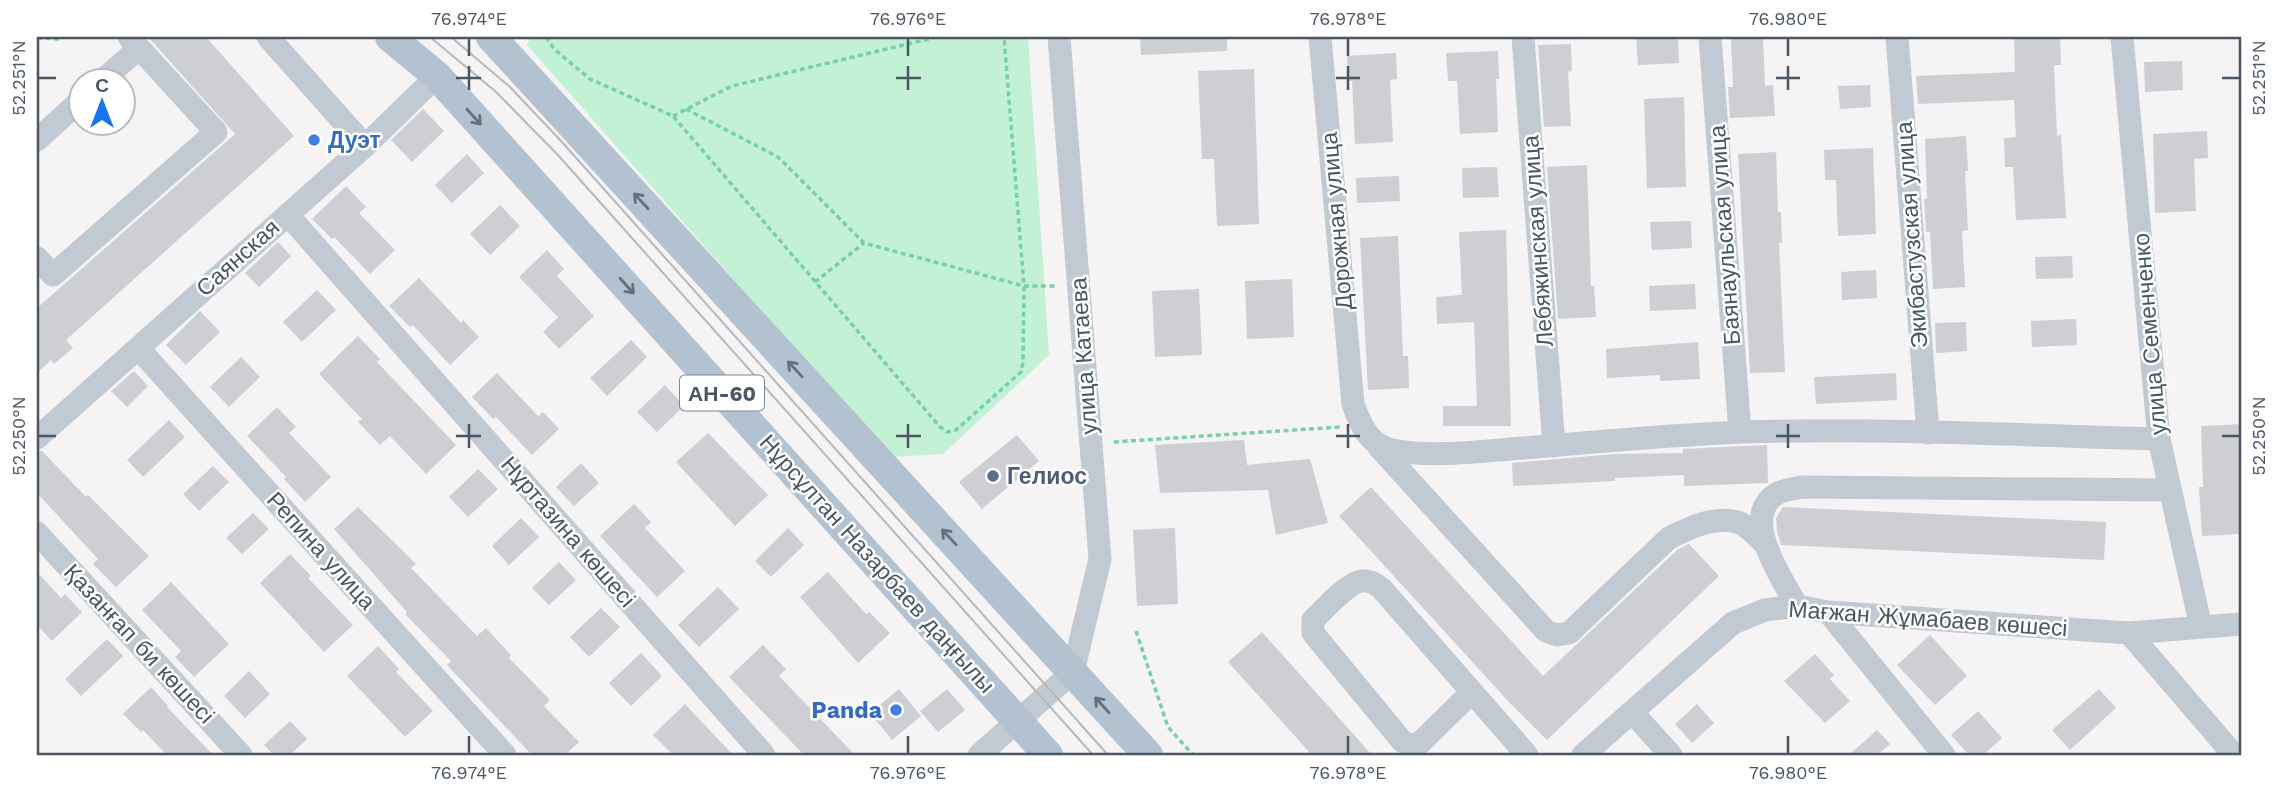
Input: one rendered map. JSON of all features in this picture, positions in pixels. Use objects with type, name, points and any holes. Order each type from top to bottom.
[{"type":"main road","name":"Нұрсұлтан Назарбаев даңғылы","points":[[390,37],[437,76],[1048,755]]},
{"type":"main road","name":"АН-60","points":[[491,37],[1148,755]]},
{"type":"street","points":[[268,37],[365,146]]},
{"type":"street","name":"улица Катаева","points":[[1059,37],[1100,559],[1073,672]]},
{"type":"street","name":"Дорожная улица","points":[[1320,37],[1362,423]]},
{"type":"street","name":"Лебяжинская улица","points":[[1523,37],[1554,446]]},
{"type":"street","name":"Баянаульская улица","points":[[1710,37],[1740,432]]},
{"type":"street","name":"Экибастузская улица","points":[[1897,37],[1928,433]]},
{"type":"street","name":"улица Семенченко","points":[[2122,37],[2159,439],[2201,627]]},
{"type":"street","points":[[37,258],[52,275],[216,132],[134,42],[114,66]]},
{"type":"street","name":"Саянская","points":[[37,438],[365,146],[437,76]]},
{"type":"street","points":[[37,140],[66,114]]},
{"type":"street","name":"Нұртазина көшесі","points":[[288,215],[764,755]]},
{"type":"street","name":"Репина улица","points":[[138,348],[505,755]]},
{"type":"street","points":[[1362,423],[1388,449],[1416,454],[1740,432],[1928,433],[2159,439]]},
{"type":"street","points":[[1362,423],[1546,631],[1557,635],[1569,633],[1669,538],[1689,528],[1720,520],[1740,523],[1762,541],[1797,607]]},
{"type":"street","points":[[1762,541],[1762,519],[1766,503],[1777,493],[1801,487],[2171,490]]},
{"type":"street","name":"Қазанғап би көшесі","points":[[37,533],[241,755]]},
{"type":"street","points":[[1472,692],[1420,743],[1409,745],[1402,741],[1313,633],[1313,620],[1354,583],[1364,580],[1372,582],[1382,589],[1472,692],[1527,755]]},
{"type":"street","name":"Мағжан Жұмабаев көшесі","points":[[1583,755],[1733,623],[1765,610],[1797,607],[1828,612],[2129,633],[2241,624]]},
{"type":"street","points":[[1828,612],[1944,755]]},
{"type":"street","points":[[2129,633],[2234,755]]},
{"type":"street","points":[[979,755],[1073,672]]},
{"type":"street","points":[[1632,712],[1671,755]]},
{"type":"path","points":[[37,38],[64,37]]},
{"type":"path","points":[[546,37],[554,50],[590,79],[673,116],[947,432],[956,430],[1021,372],[1024,286],[1004,37]]},
{"type":"path","points":[[673,116],[732,86],[937,37]]},
{"type":"path","points":[[686,109],[778,157],[864,243],[1024,286],[1078,286]]},
{"type":"path","points":[[815,282],[864,243]]},
{"type":"path","points":[[1090,443],[1362,423]]},
{"type":"path","points":[[1136,631],[1168,726],[1193,755]]},
{"type":"green space","points":[[530,37],[1028,37],[1049,355],[943,454],[890,457],[527,45]]},
{"type":"building","points":[[148,37],[206,37],[294,136],[66,340],[73,348],[54,364],[51,360],[37,373],[37,308],[235,134]]},
{"type":"building","points":[[1140,37],[1227,37],[1227,51],[1141,55]]},
{"type":"building","points":[[1636,37],[1678,37],[1679,63],[1638,65]]},
{"type":"building","points":[[1731,37],[1763,37],[1765,86],[1773,85],[1775,116],[1730,118],[1728,87],[1733,87]]},
{"type":"building","points":[[2014,37],[2060,37],[2061,65],[2054,65],[2057,136],[2061,135],[2066,218],[2016,220],[2013,167],[2005,167],[2004,138],[2016,137],[2014,100],[1918,104],[1916,76],[2015,72]]},
{"type":"building","points":[[1571,44],[1572,71],[1568,72],[1571,126],[1544,127],[1538,45]]},
{"type":"building","points":[[1498,51],[1498,132],[1460,134],[1457,81],[1448,81],[1446,53]]},
{"type":"building","points":[[1396,53],[1397,79],[1390,80],[1393,142],[1355,144],[1352,81],[1348,81],[1347,56]]},
{"type":"building","points":[[2182,61],[2183,90],[2145,92],[2144,62]]},
{"type":"building","points":[[1254,69],[1259,224],[1217,226],[1214,159],[1202,159],[1198,71]]},
{"type":"building","points":[[1870,85],[1871,107],[1840,109],[1838,86]]},
{"type":"building","points":[[1684,97],[1686,187],[1647,188],[1644,99]]},
{"type":"building","points":[[423,109],[444,131],[412,162],[391,140]]},
{"type":"building","points":[[2207,131],[2208,158],[2194,159],[2196,211],[2155,213],[2153,134]]},
{"type":"building","points":[[1966,136],[1968,230],[1962,231],[1965,287],[1933,289],[1930,232],[1926,232],[1924,199],[1927,199],[1925,139]]},
{"type":"building","points":[[1873,148],[1876,234],[1838,236],[1836,180],[1825,180],[1824,150]]},
{"type":"building","points":[[1776,152],[1778,212],[1781,212],[1782,243],[1779,243],[1785,372],[1750,373],[1738,154]]},
{"type":"building","points":[[467,154],[484,173],[452,203],[435,185]]},
{"type":"building","points":[[1587,165],[1591,286],[1594,286],[1596,317],[1558,319],[1547,167]]},
{"type":"building","points":[[1497,167],[1499,197],[1463,198],[1462,168]]},
{"type":"building","points":[[1399,176],[1400,201],[1357,203],[1356,178]]},
{"type":"building","points":[[346,186],[366,207],[359,213],[395,250],[370,274],[312,219]]},
{"type":"building","points":[[500,205],[520,226],[490,255],[470,234]]},
{"type":"building","points":[[1691,221],[1692,248],[1652,250],[1650,222]]},
{"type":"building","points":[[1506,230],[1511,426],[1443,426],[1443,406],[1477,406],[1474,322],[1437,324],[1436,297],[1462,295],[1459,232]]},
{"type":"building","points":[[1398,236],[1403,356],[1408,356],[1409,388],[1368,390],[1360,238]]},
{"type":"building","points":[[278,242],[291,256],[259,287],[245,273]]},
{"type":"building","points":[[547,250],[564,269],[557,276],[594,316],[559,349],[543,332],[558,317],[519,277]]},
{"type":"building","points":[[2072,256],[2073,278],[2036,279],[2035,257]]},
{"type":"building","points":[[1876,270],[1877,298],[1842,300],[1841,272]]},
{"type":"building","points":[[419,278],[461,323],[463,320],[479,337],[450,365],[413,325],[410,327],[389,306]]},
{"type":"building","points":[[1292,279],[1294,337],[1247,339],[1245,281]]},
{"type":"building","points":[[1695,284],[1696,309],[1650,311],[1649,286]]},
{"type":"building","points":[[1199,289],[1202,355],[1155,357],[1152,291]]},
{"type":"building","points":[[317,290],[336,310],[302,342],[283,322]]},
{"type":"building","points":[[200,311],[220,332],[186,365],[166,345]]},
{"type":"building","points":[[2076,319],[2077,345],[2032,347],[2031,321]]},
{"type":"building","points":[[1966,322],[1967,351],[1936,353],[1935,323]]},
{"type":"building","points":[[358,336],[380,359],[377,362],[456,445],[426,474],[390,436],[380,445],[358,422],[362,419],[319,374]]},
{"type":"building","points":[[631,340],[647,357],[607,396],[590,378]]},
{"type":"building","points":[[1698,342],[1700,379],[1660,381],[1660,375],[1607,378],[1606,349]]},
{"type":"building","points":[[241,357],[260,377],[229,407],[210,387]]},
{"type":"building","points":[[134,371],[148,386],[127,407],[111,391]]},
{"type":"building","points":[[497,373],[538,416],[543,412],[559,429],[532,455],[496,417],[493,419],[472,397]]},
{"type":"building","points":[[1896,373],[1897,400],[1816,404],[1814,377]]},
{"type":"building","points":[[665,385],[684,406],[657,432],[637,412]]},
{"type":"building","points":[[277,407],[296,427],[289,433],[331,477],[305,502],[284,479],[286,477],[247,436]]},
{"type":"building","points":[[169,420],[185,437],[143,477],[127,460]]},
{"type":"building","points":[[2241,424],[2241,534],[2202,536],[2199,487],[2203,487],[2201,426]]},
{"type":"building","points":[[708,433],[768,495],[735,526],[676,462]]},
{"type":"building","points":[[1017,435],[1039,461],[982,509],[959,482]]},
{"type":"building","points":[[1244,440],[1247,465],[1310,459],[1328,523],[1276,535],[1268,490],[1160,493],[1155,445]]},
{"type":"building","points":[[1767,445],[1768,483],[1684,486],[1684,475],[1513,486],[1512,463]]},
{"type":"building","points":[[42,451],[149,556],[116,587],[93,564],[98,559],[37,493],[37,452]]},
{"type":"building","points":[[581,463],[599,483],[574,506],[556,487]]},
{"type":"building","points":[[213,466],[229,482],[199,511],[183,494]]},
{"type":"building","points":[[478,469],[498,489],[468,517],[449,497]]},
{"type":"building","points":[[1371,487],[1543,676],[1677,550],[1689,544],[1719,576],[1547,740],[1339,516]]},
{"type":"building","points":[[634,504],[651,522],[645,528],[685,571],[657,597],[600,536]]},
{"type":"building","points":[[358,507],[416,564],[411,568],[477,636],[486,628],[511,655],[509,658],[550,700],[544,706],[579,742],[565,755],[532,755],[447,665],[451,661],[405,614],[407,612],[334,529]]},
{"type":"building","points":[[1783,507],[2106,522],[2104,560],[1781,545],[1776,518]]},
{"type":"building","points":[[253,513],[269,529],[242,554],[226,538]]},
{"type":"building","points":[[521,518],[539,537],[509,565],[492,546]]},
{"type":"building","points":[[788,528],[804,545],[771,577],[755,561]]},
{"type":"building","points":[[1175,528],[1178,604],[1137,606],[1133,530]]},
{"type":"building","points":[[290,554],[311,576],[308,578],[353,625],[324,652],[260,583]]},
{"type":"building","points":[[559,562],[576,580],[549,605],[532,588]]},
{"type":"building","points":[[37,572],[61,598],[65,594],[82,612],[52,641],[37,625]]},
{"type":"building","points":[[828,572],[866,614],[869,612],[890,633],[858,663],[800,597]]},
{"type":"building","points":[[171,582],[229,644],[194,677],[175,657],[181,651],[142,610]]},
{"type":"building","points":[[718,587],[739,609],[699,647],[678,625]]},
{"type":"building","points":[[601,608],[620,627],[589,657],[570,637]]},
{"type":"building","points":[[1262,632],[1372,755],[1312,755],[1228,662]]},
{"type":"building","points":[[1930,635],[1967,676],[1935,705],[1897,665]]},
{"type":"building","points":[[107,639],[123,656],[81,696],[65,679]]},
{"type":"building","points":[[763,645],[786,669],[779,676],[855,755],[804,755],[729,677]]},
{"type":"building","points":[[378,646],[399,669],[396,672],[433,711],[405,737],[347,676]]},
{"type":"building","points":[[641,653],[662,676],[631,706],[609,683]]},
{"type":"building","points":[[1815,654],[1834,675],[1830,679],[1850,701],[1825,723],[1784,681]]},
{"type":"building","points":[[249,671],[270,694],[245,718],[224,696]]},
{"type":"building","points":[[151,687],[213,755],[167,755],[123,714]]},
{"type":"building","points":[[899,689],[921,716],[892,740],[870,713]]},
{"type":"building","points":[[947,689],[965,710],[938,732],[920,711]]},
{"type":"building","points":[[2099,689],[2116,708],[2070,750],[2052,730]]},
{"type":"building","points":[[685,704],[733,755],[673,755],[653,735]]},
{"type":"building","points":[[1697,704],[1714,723],[1692,743],[1675,724]]},
{"type":"building","points":[[1978,711],[2002,738],[1983,755],[1969,755],[1951,735]]},
{"type":"building","points":[[290,721],[307,739],[290,755],[274,755],[264,745]]},
{"type":"building","points":[[1877,730],[1890,744],[1877,755],[1849,755]]},
{"type":"tram line","points":[[430,37],[495,91],[557,154],[1093,755]]},
{"type":"tram line","points":[[451,37],[510,87],[562,142],[1108,755]]},
{"type":"place","name":"Дуэт","points":[[314,140]]},
{"type":"place","name":"Гелиос","points":[[993,476]]},
{"type":"place","name":"Panda","points":[[896,710]]}]
